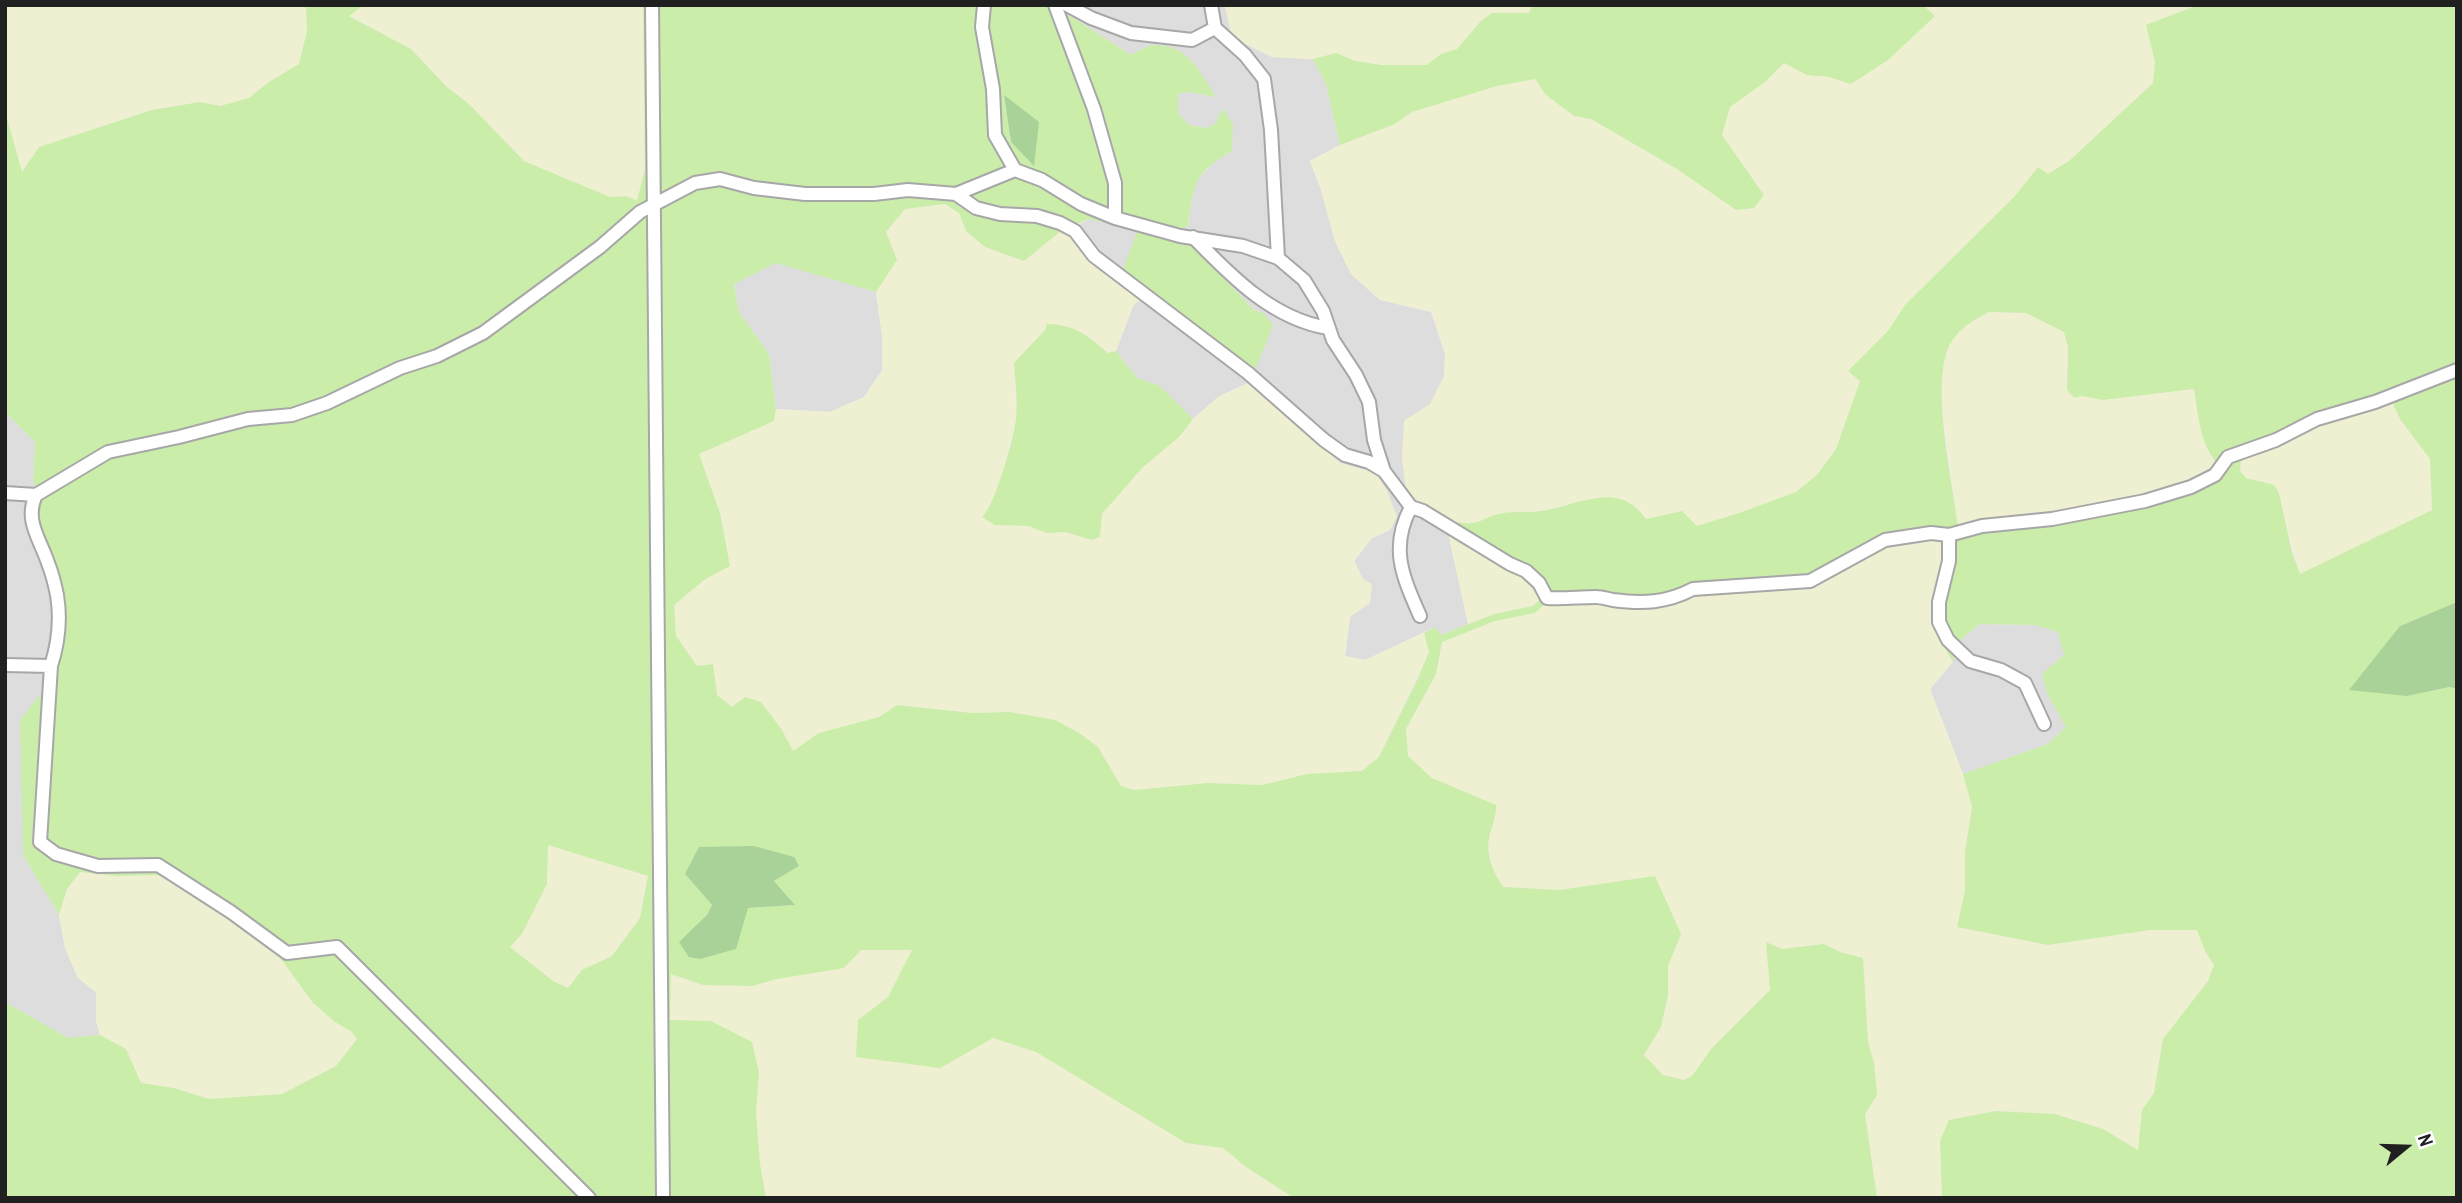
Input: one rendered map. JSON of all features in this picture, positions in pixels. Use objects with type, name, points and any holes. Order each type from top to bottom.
[{"type":"street","points":[[652,5],[663,1198]]},
{"type":"street","points":[[984,5],[982,27],[993,89],[995,135],[1015,170],[1042,180],[1081,204],[1115,218],[1180,236],[1243,246],[1278,258],[1304,280],[1323,311],[1333,340],[1356,375],[1369,402],[1374,440],[1384,471],[1411,507],[1423,511],[1526,571],[1539,583],[1547,598],[1598,597],[1661,602],[1693,589],[1810,581],[1885,540],[1931,533],[1949,535],[1982,526],[2052,519],[2145,501],[2192,487],[2216,475],[2228,457],[2276,440],[2317,419],[2375,402],[2457,370]]},
{"type":"street","points":[[1055,5],[1094,109],[1115,183],[1115,218]]},
{"type":"street","points":[[1067,5],[1091,18],[1131,33],[1192,40],[1215,28]]},
{"type":"street","points":[[1211,5],[1215,28],[1245,55],[1264,79],[1271,130],[1278,258]]},
{"type":"street","points":[[589,1198],[337,947],[287,953],[231,912],[158,865],[98,866],[56,854],[40,842],[51,666],[58,643],[57,596],[48,563],[35,534],[30,508],[36,495],[108,452],[248,419],[292,415],[327,403],[400,368],[437,356],[483,333],[600,247],[653,203],[695,183],[720,179],[754,188],[805,194],[874,194],[908,190],[956,194],[1015,170]]},
{"type":"street","points":[[956,194],[976,208],[1000,214],[1037,216],[1075,231],[1094,256],[1248,373],[1324,440],[1345,455],[1369,462],[1384,471]]},
{"type":"street","points":[[1192,237],[1224,269],[1267,305],[1309,325],[1328,328]]},
{"type":"street","points":[[5,493],[36,495]]},
{"type":"street","points":[[1411,507],[1403,522],[1401,571],[1420,617]]},
{"type":"street","points":[[1949,535],[1949,561],[1939,602],[1940,622],[1948,640],[1970,661],[2001,670],[2025,683],[2044,724]]},
{"type":"street","points":[[5,665],[51,666]]},
{"type":"shaded area","points":[[1043,5],[1225,5],[1231,33],[1272,57],[1313,59],[1326,84],[1340,145],[1310,161],[1335,241],[1351,274],[1380,300],[1431,312],[1445,354],[1444,376],[1430,404],[1404,421],[1451,521],[1447,528],[1468,624],[1441,635],[1435,627],[1365,660],[1345,656],[1350,617],[1363,579],[1354,561],[1372,538],[1390,530],[1376,473],[1340,463],[1250,382],[1218,397],[1193,419],[1160,386],[1137,378],[1116,351],[1133,306],[1119,280],[1099,269],[1081,246],[1076,226],[1089,219],[1138,229],[1171,311],[1232,352],[1250,368],[1263,313],[1254,310],[1179,232],[1188,225],[1194,183],[1215,161],[1232,151],[1224,108],[1215,124],[1207,128],[1189,125],[1178,113],[1178,94],[1189,92],[1215,97],[1155,45],[1131,55],[1056,7]]},
{"type":"shaded area","points":[[776,262],[876,292],[882,335],[882,370],[864,397],[830,412],[776,409],[769,354],[739,312],[734,283]]},
{"type":"shaded area","points":[[5,412],[35,442],[33,480],[65,604],[64,644],[23,855],[59,915],[65,948],[78,978],[96,992],[96,1021],[100,1035],[68,1038],[5,1002]]},
{"type":"shaded area","points":[[1980,624],[2035,625],[2058,632],[2065,655],[2047,693],[2067,726],[2048,744],[1963,774],[1930,689],[1953,662],[1955,644]]},
{"type":"green space","points":[[5,5],[301,5],[306,8],[307,31],[299,64],[269,82],[249,99],[220,106],[200,102],[152,110],[39,147],[22,172],[5,111]]},
{"type":"green space","points":[[301,5],[364,5],[349,16],[411,49],[524,161],[610,197],[626,196],[637,201],[645,169],[643,5],[1043,5],[1056,7],[1131,55],[1157,45],[1178,50],[1186,56],[1216,97],[1189,92],[1178,94],[1178,113],[1189,125],[1207,128],[1215,124],[1223,108],[1233,125],[1232,151],[1210,166],[1198,181],[1188,225],[1179,232],[1254,310],[1263,313],[1273,325],[1257,366],[1250,369],[1232,352],[1121,274],[1138,230],[1089,219],[1062,230],[1024,261],[985,247],[966,231],[959,213],[945,204],[905,209],[886,232],[897,260],[876,292],[776,263],[734,284],[739,312],[769,354],[776,409],[774,421],[699,454],[720,513],[730,566],[704,580],[674,605],[676,636],[697,666],[713,664],[717,695],[732,707],[745,697],[761,702],[782,730],[793,751],[819,733],[879,717],[897,705],[972,713],[1010,712],[1055,720],[1079,733],[1098,747],[1121,786],[1134,790],[1208,783],[1262,785],[1307,774],[1362,771],[1379,757],[1429,652],[1424,633],[1435,627],[1441,635],[1494,614],[1533,606],[1542,598],[1534,582],[1451,521],[1474,523],[1503,513],[1541,511],[1584,500],[1611,497],[1624,500],[1646,519],[1682,511],[1697,526],[1796,492],[1817,475],[1836,449],[1860,381],[1848,371],[1888,331],[1905,305],[2015,196],[2038,167],[2048,174],[2069,161],[2153,83],[2155,62],[2146,25],[2198,5],[2457,5],[2457,602],[2400,626],[2407,696],[2450,687],[2457,689],[2457,1198],[1942,1198],[1940,1141],[1949,1120],[1996,1111],[2055,1114],[2103,1129],[2138,1150],[2142,1110],[2154,1093],[2163,1039],[2208,981],[2214,965],[2197,930],[2150,930],[2048,945],[1957,927],[1965,891],[1965,852],[1972,807],[1963,774],[2048,744],[2066,727],[2047,693],[2042,674],[2064,655],[2058,632],[2035,625],[1980,624],[1955,644],[1953,662],[1938,636],[1932,616],[1943,569],[1945,544],[1936,534],[1885,543],[1812,584],[1761,586],[1686,598],[1667,606],[1581,603],[1544,605],[1535,613],[1495,621],[1442,642],[1436,674],[1406,729],[1408,756],[1432,778],[1496,805],[1489,838],[1489,857],[1503,887],[1559,890],[1655,876],[1681,934],[1668,966],[1668,995],[1661,1027],[1644,1055],[1663,1075],[1684,1080],[1692,1076],[1711,1049],[1770,990],[1766,942],[1782,949],[1824,944],[1840,952],[1863,958],[1868,1042],[1874,1063],[1877,1095],[1865,1114],[1877,1198],[1294,1198],[1246,1167],[1223,1148],[1186,1143],[1036,1052],[993,1038],[940,1068],[856,1057],[858,1020],[888,997],[912,950],[861,950],[844,968],[752,986],[703,985],[671,974],[670,1020],[711,1021],[752,1042],[759,1073],[756,1113],[766,1198],[5,1198],[5,1002],[68,1038],[100,1035],[126,1049],[141,1083],[174,1088],[209,1099],[282,1094],[336,1066],[357,1039],[352,1032],[335,1022],[313,1003],[278,955],[236,922],[162,875],[117,876],[80,872],[67,889],[59,915],[23,855],[20,720],[56,675],[64,644],[65,604],[36,513],[41,503],[33,480],[35,442],[5,412],[5,111],[22,172],[39,147],[152,110],[200,102],[220,106],[249,98],[299,64],[307,31],[306,8]],"holes":[[[1004,95],[1034,165],[1011,142]],[[1989,312],[2026,313],[2064,332],[2068,347],[2067,390],[2074,398],[2082,396],[2103,400],[2194,389],[2203,437],[2216,462],[2212,470],[2154,494],[2063,513],[1958,526],[1944,430],[1942,379],[1945,357],[1952,341],[1973,321]],[[2392,402],[2400,419],[2430,459],[2432,510],[2300,574],[2292,552],[2279,493],[2274,485],[2246,478],[2240,471],[2241,460],[2317,425]],[[548,845],[648,876],[640,918],[612,956],[582,970],[568,988],[553,981],[510,947],[522,934],[547,884]],[[799,866],[774,881],[795,905],[748,908],[696,927],[712,905],[685,874]]]},
{"type":"green space","points":[[364,5],[643,5],[645,169],[637,201],[626,196],[610,197],[524,161],[411,49],[349,15]]},
{"type":"green space","points":[[1225,5],[1532,5],[1529,13],[1481,21],[1457,49],[1441,54],[1428,65],[1382,65],[1355,61],[1336,53],[1313,59],[1272,57],[1241,42],[1231,33]]},
{"type":"green space","points":[[1532,5],[1923,5],[1935,16],[1888,60],[1851,84],[1829,77],[1807,75],[1784,63],[1765,82],[1730,107],[1722,135],[1764,195],[1754,208],[1736,210],[1677,169],[1591,119],[1574,116],[1546,95],[1535,79],[1497,86],[1412,112],[1395,124],[1340,145],[1326,84],[1313,59],[1336,53],[1355,61],[1382,65],[1427,65],[1441,54],[1457,49],[1481,21],[1492,13],[1529,13]]},
{"type":"green space","points":[[1923,5],[2198,5],[2146,25],[2155,62],[2153,82],[2069,161],[2047,174],[2038,168],[2015,196],[1905,305],[1888,331],[1849,371],[1860,380],[1836,449],[1817,475],[1796,492],[1697,526],[1682,511],[1646,519],[1639,508],[1599,497],[1540,511],[1502,513],[1470,526],[1451,521],[1418,502],[1406,490],[1402,459],[1404,421],[1430,404],[1444,376],[1445,354],[1432,312],[1380,300],[1351,274],[1335,241],[1310,161],[1340,145],[1395,124],[1412,112],[1497,86],[1535,79],[1546,95],[1574,116],[1591,119],[1677,169],[1736,210],[1753,208],[1764,195],[1722,135],[1730,107],[1765,82],[1784,63],[1807,75],[1829,77],[1851,84],[1935,16]]},
{"type":"green space","points":[[1004,95],[1039,122],[1034,166],[1011,142]]},
{"type":"green space","points":[[945,204],[959,213],[966,231],[1062,230],[1071,233],[1099,269],[1138,294],[1140,300],[1133,306],[1116,351],[1109,353],[1089,335],[1045,330],[1014,363],[1016,420],[998,488],[983,516],[995,525],[1028,526],[1047,533],[1065,532],[1092,540],[1102,514],[1142,468],[1179,437],[1193,419],[1218,397],[1250,382],[1340,463],[1376,473],[1387,491],[1397,517],[1390,530],[1372,538],[1354,561],[1363,579],[1372,584],[1370,603],[1350,617],[1345,656],[1365,660],[1424,633],[1429,652],[1379,757],[1362,772],[1307,774],[1262,785],[1208,783],[1135,790],[1121,786],[1098,747],[1010,712],[972,713],[897,705],[879,717],[819,733],[793,751],[782,730],[732,707],[717,695],[713,664],[697,667],[676,636],[673,605],[704,580],[730,566],[720,513],[699,454],[774,421],[776,409],[830,412],[864,397],[882,370],[882,335],[876,292],[897,260],[886,232],[905,209]]},
{"type":"green space","points":[[1989,312],[2026,313],[2064,332],[2068,347],[2066,383],[2082,396],[2103,400],[2194,389],[2204,439],[2209,454],[2216,462],[2212,471],[2154,494],[2063,513],[1958,526],[1944,421],[1941,371],[1950,343],[1966,324]]},
{"type":"green space","points":[[1047,324],[1073,329],[1087,336],[1108,353],[1116,351],[1137,378],[1160,386],[1193,419],[1179,437],[1142,468],[1102,514],[1100,537],[1092,540],[1065,532],[1047,533],[1028,526],[995,525],[982,517],[998,487],[1015,427],[1017,404],[1014,363],[1045,330]]},
{"type":"green space","points":[[2392,402],[2400,419],[2430,459],[2432,510],[2300,575],[2279,493],[2274,485],[2246,478],[2240,471],[2241,460],[2317,425]]},
{"type":"green space","points":[[1447,528],[1534,582],[1542,597],[1533,606],[1494,614],[1468,624]]},
{"type":"green space","points":[[1936,534],[1945,544],[1938,636],[1953,662],[1930,689],[1963,774],[1972,807],[1965,852],[1965,891],[1957,927],[2048,945],[2150,930],[2198,930],[2205,951],[2214,964],[2208,981],[2163,1039],[2154,1093],[2142,1110],[2138,1150],[2103,1129],[2055,1114],[1996,1111],[1949,1120],[1940,1142],[1942,1198],[1877,1198],[1865,1114],[1874,1063],[1868,1042],[1863,958],[1840,952],[1824,944],[1782,949],[1770,990],[1711,1049],[1692,1076],[1685,1080],[1663,1075],[1644,1055],[1661,1027],[1668,995],[1668,966],[1681,934],[1655,876],[1559,890],[1503,887],[1492,870],[1488,841],[1497,811],[1480,797],[1456,790],[1432,778],[1408,756],[1406,729],[1436,674],[1442,642],[1495,621],[1535,613],[1544,605],[1686,598],[1761,586],[1885,543]]},
{"type":"green space","points":[[2457,602],[2457,689],[2450,687],[2407,696],[2349,690],[2400,626]]},
{"type":"green space","points":[[548,845],[648,876],[640,917],[612,956],[582,970],[568,988],[553,981],[509,947],[522,934],[547,884]]},
{"type":"green space","points":[[754,846],[794,857],[799,866],[774,881],[795,905],[748,908],[736,949],[700,959],[689,957],[679,942],[707,915],[712,905],[685,874],[699,847]]},
{"type":"green space","points":[[80,872],[117,876],[162,875],[236,922],[278,955],[313,1003],[335,1022],[352,1032],[357,1039],[336,1066],[282,1094],[209,1099],[174,1088],[141,1083],[126,1049],[100,1035],[96,1021],[96,992],[78,978],[65,948],[59,915],[67,889]]},
{"type":"green space","points":[[861,950],[913,950],[888,997],[858,1020],[940,1067],[993,1038],[1036,1052],[1186,1143],[1223,1148],[1246,1167],[1294,1198],[766,1198],[756,1113],[759,1073],[670,1021],[670,974],[703,985],[752,986],[844,968]]}]
